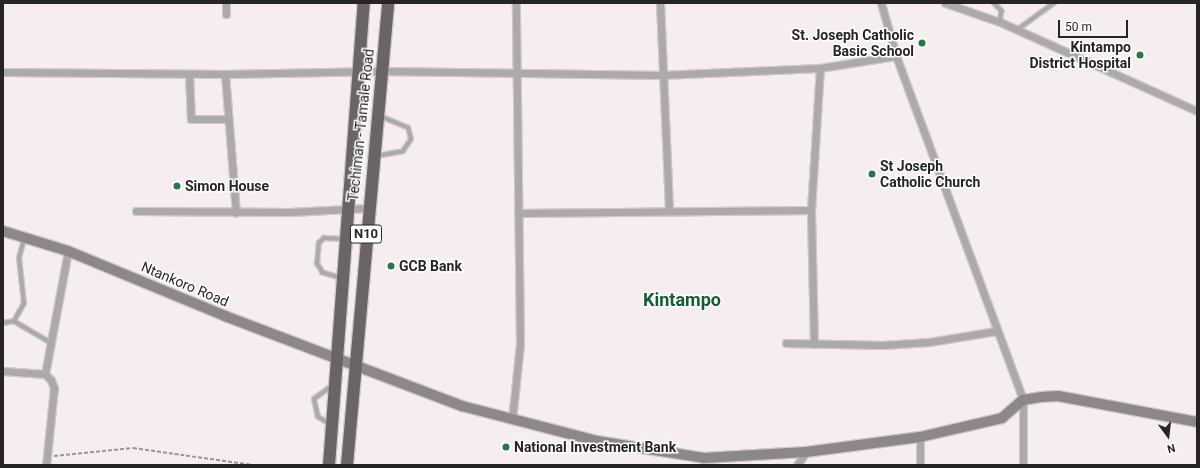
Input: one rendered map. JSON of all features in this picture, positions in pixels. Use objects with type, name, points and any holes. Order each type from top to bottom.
[{"type":"highway","name":"Techiman - Tamale Road","points":[[329,465],[345,280],[348,209],[360,71],[364,3]]},
{"type":"highway","name":"Techiman - Tamale Road","points":[[347,465],[373,151],[388,3]]},
{"type":"highway","points":[[353,146],[373,151]]},
{"type":"main road","name":"Ntankoro Road","points":[[3,231],[68,251],[338,360],[462,406],[598,441],[704,458],[806,452],[920,437],[1002,418],[1023,400]]},
{"type":"main road","points":[[1023,400],[1058,396],[1197,422]]},
{"type":"street","points":[[226,3],[226,14]]},
{"type":"street","points":[[512,420],[520,344],[515,75],[516,3]]},
{"type":"street","points":[[660,3],[661,75],[669,212]]},
{"type":"street","points":[[882,3],[896,56],[996,332],[1023,400],[1023,465]]},
{"type":"street","points":[[945,3],[1000,22],[1197,111]]},
{"type":"street","points":[[3,72],[225,74],[381,70],[515,75],[661,75],[820,68],[896,56]]},
{"type":"street","points":[[814,344],[811,210],[820,68]]},
{"type":"street","points":[[189,74],[191,119],[227,119]]},
{"type":"street","points":[[225,74],[227,119],[236,213]]},
{"type":"street","points":[[136,211],[236,213],[368,208]]},
{"type":"street","points":[[518,213],[811,210]]},
{"type":"street","points":[[46,465],[54,388],[45,374],[68,251]]},
{"type":"street","points":[[786,343],[929,342],[996,332]]},
{"type":"street","points":[[3,371],[45,374]]},
{"type":"street","points":[[920,437],[920,465]]},
{"type":"street","points":[[797,465],[806,452]]},
{"type":"lane","points":[[994,3],[1002,11],[1000,22]]},
{"type":"lane","points":[[1016,30],[1054,3]]},
{"type":"lane","points":[[373,151],[403,151],[411,139],[408,128],[401,124],[377,116]]},
{"type":"lane","points":[[14,321],[25,299],[20,258],[24,237]]},
{"type":"lane","points":[[345,280],[323,273],[317,264],[318,243],[324,238],[347,240]]},
{"type":"lane","points":[[3,323],[14,321],[50,342]]},
{"type":"lane","points":[[333,426],[318,417],[314,399],[322,390],[337,384]]},
{"type":"path","points":[[46,457],[133,448],[253,465]]},
{"type":"place","name":"St. Joseph Catholic Basic School","points":[[922,43]]},
{"type":"place","name":"Kintampo District Hospital","points":[[1140,55]]},
{"type":"place","name":"St Joseph Catholic Church","points":[[872,174]]},
{"type":"place","name":"Simon House","points":[[177,186]]},
{"type":"place","name":"GCB Bank","points":[[391,266]]},
{"type":"place","name":"National Investment Bank","points":[[506,447]]},
{"type":"district","name":"Kintampo","points":[[682,300]]}]
